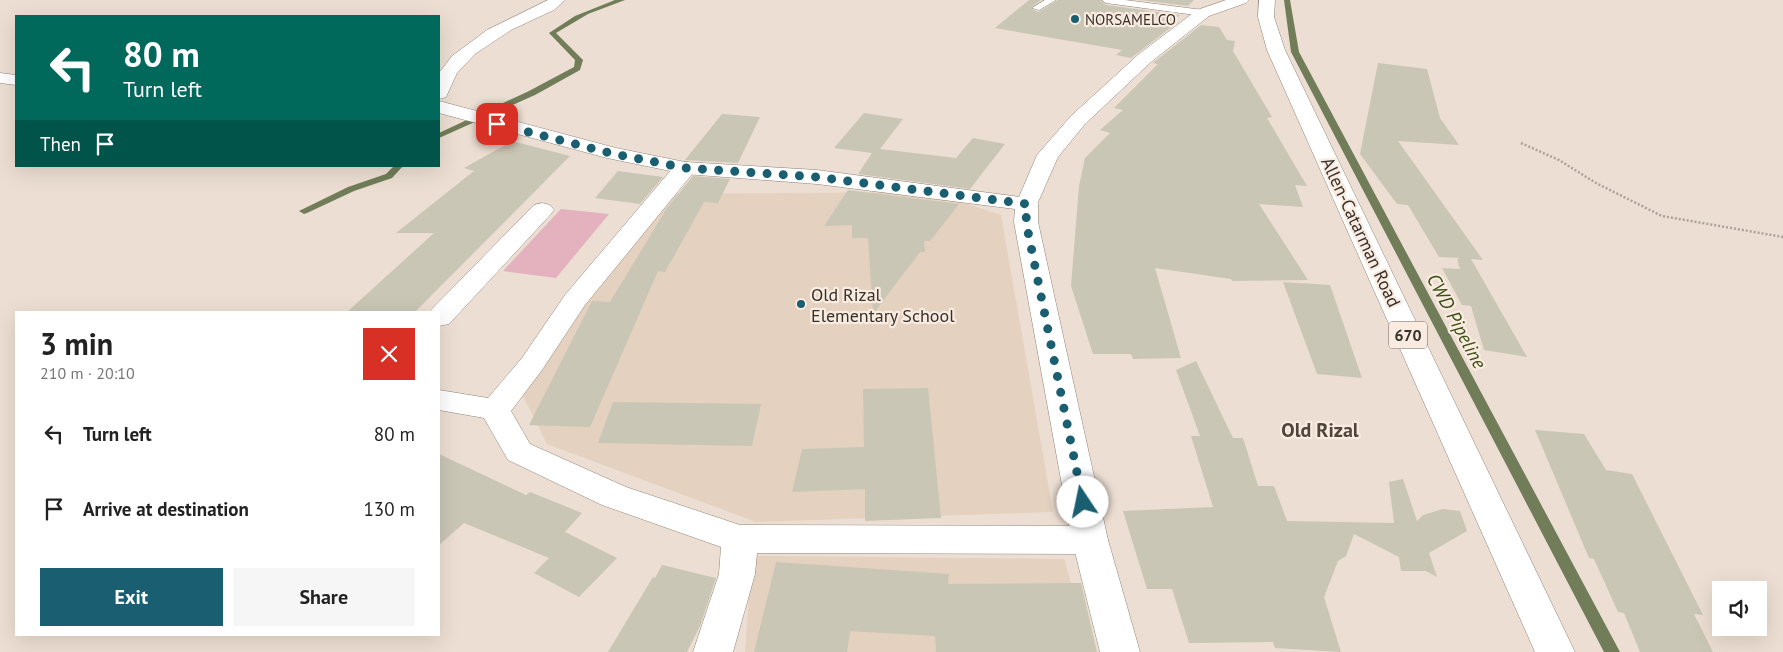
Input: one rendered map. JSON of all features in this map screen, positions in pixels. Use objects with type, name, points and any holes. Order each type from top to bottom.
[{"type":"street","points":[[558,0],[514,21],[470,49],[442,80],[440,102],[468,115],[497,124],[614,154],[686,168],[817,177],[1027,204]]},
{"type":"street","points":[[1120,652],[1090,540],[1026,222],[1027,204],[1048,155],[1078,120],[1145,58],[1203,13],[1241,0]]},
{"type":"street","name":"Allen-Catarman Road","points":[[1267,0],[1266,17],[1276,50],[1555,652]]},
{"type":"street","points":[[0,78],[15,80]]},
{"type":"street","points":[[495,410],[532,364],[574,301],[686,168]]},
{"type":"street","points":[[440,317],[542,210]]},
{"type":"street","points":[[440,400],[495,410]]},
{"type":"street","points":[[495,410],[519,452],[614,496],[740,539],[1090,540]]},
{"type":"street","points":[[713,652],[736,574],[740,539]]},
{"type":"lane","points":[[1036,8],[1052,0]]},
{"type":"lane","points":[[1106,0],[1203,13]]},
{"type":"path","points":[[1521,143],[1559,160],[1596,184],[1662,216],[1783,237]]},
{"type":"shaded area","name":"Old Rizal Elementary School","points":[[930,192],[1001,215],[1053,512],[756,522],[547,444],[521,392],[664,194]]},
{"type":"shaded area","points":[[561,209],[609,214],[556,278],[503,271]]},
{"type":"shaded area","points":[[752,556],[1064,559],[1091,652],[745,652]]},
{"type":"building","points":[[1029,0],[1041,0],[1030,8],[1038,12],[1058,0],[1100,0],[1106,5],[1180,15],[1173,21],[1178,22],[1131,58],[1116,55],[1122,50],[995,28]]},
{"type":"building","points":[[1140,0],[1194,0],[1188,6]]},
{"type":"building","points":[[1201,25],[1219,27],[1227,40],[1235,41],[1233,51],[1272,117],[1267,118],[1307,186],[1295,185],[1303,207],[1259,204],[1308,280],[1232,281],[1231,279],[1155,268],[1181,358],[1133,359],[1131,354],[1093,354],[1071,286],[1079,186],[1085,158],[1110,133],[1100,130],[1123,110],[1114,108],[1158,64],[1153,63]]},
{"type":"building","points":[[1378,63],[1427,69],[1440,118],[1459,145],[1398,141],[1483,260],[1471,259],[1527,357],[1484,350],[1471,306],[1462,305],[1442,268],[1460,269],[1457,259],[1460,258],[1439,257],[1408,205],[1397,204],[1360,154]]},
{"type":"building","points":[[864,113],[903,119],[880,149],[956,158],[973,138],[1005,144],[970,189],[858,174],[872,153],[834,148]]},
{"type":"building","points":[[722,114],[760,117],[738,163],[685,160]]},
{"type":"building","points":[[512,141],[570,156],[416,311],[348,311],[434,233],[396,233],[474,171],[464,168]]},
{"type":"building","points":[[618,171],[663,177],[640,204],[595,198]]},
{"type":"building","points":[[693,176],[730,179],[718,203],[704,202],[665,272],[658,271],[590,427],[529,425],[592,301],[610,302],[667,208]]},
{"type":"building","points":[[848,190],[959,204],[930,241],[924,241],[925,252],[920,252],[873,314],[868,238],[852,238],[852,225],[824,226]]},
{"type":"building","points":[[1283,282],[1330,285],[1362,378],[1317,374]]},
{"type":"building","points":[[1196,361],[1233,438],[1243,438],[1258,486],[1274,486],[1287,521],[1394,523],[1389,482],[1403,479],[1417,521],[1423,515],[1443,509],[1460,511],[1467,531],[1429,553],[1437,577],[1426,571],[1401,571],[1399,557],[1354,534],[1346,556],[1338,561],[1324,597],[1341,652],[1275,648],[1273,642],[1189,643],[1172,589],[1147,589],[1123,511],[1213,507],[1191,436],[1200,436],[1176,370]]},
{"type":"building","points":[[928,388],[941,518],[865,521],[865,489],[792,492],[802,449],[864,447],[863,389]]},
{"type":"building","points":[[613,402],[761,404],[752,446],[598,443]]},
{"type":"building","points":[[1535,430],[1584,434],[1606,470],[1632,474],[1703,615],[1694,614],[1713,652],[1640,652],[1624,613],[1618,612],[1594,559],[1589,558]]},
{"type":"building","points":[[440,454],[526,495],[530,492],[582,513],[565,532],[617,558],[579,597],[534,573],[549,558],[464,523],[440,544]]},
{"type":"building","points":[[776,562],[949,574],[948,584],[1081,583],[1097,652],[936,652],[935,636],[850,631],[847,652],[754,652]]},
{"type":"building","points":[[662,565],[716,578],[700,626],[687,652],[608,652],[653,577],[655,578]]},
{"type":"waterway","points":[[440,136],[532,93],[577,68],[579,60],[552,33],[586,13],[622,0]]},
{"type":"waterway","name":"CWD Pipeline","points":[[1287,0],[1295,52],[1612,652]]},
{"type":"waterway","points":[[304,211],[351,189],[389,176],[398,167]]},
{"type":"place","name":"NORSAMELCO","points":[[1075,19]]},
{"type":"place","name":"Old Rizal Elementary School","points":[[801,304]]},
{"type":"district","name":"Old Rizal","points":[[1320,430]]},
{"type":"route","points":[[497,124],[614,154],[686,168],[817,177],[1027,204],[1026,222],[1083,502]]}]
